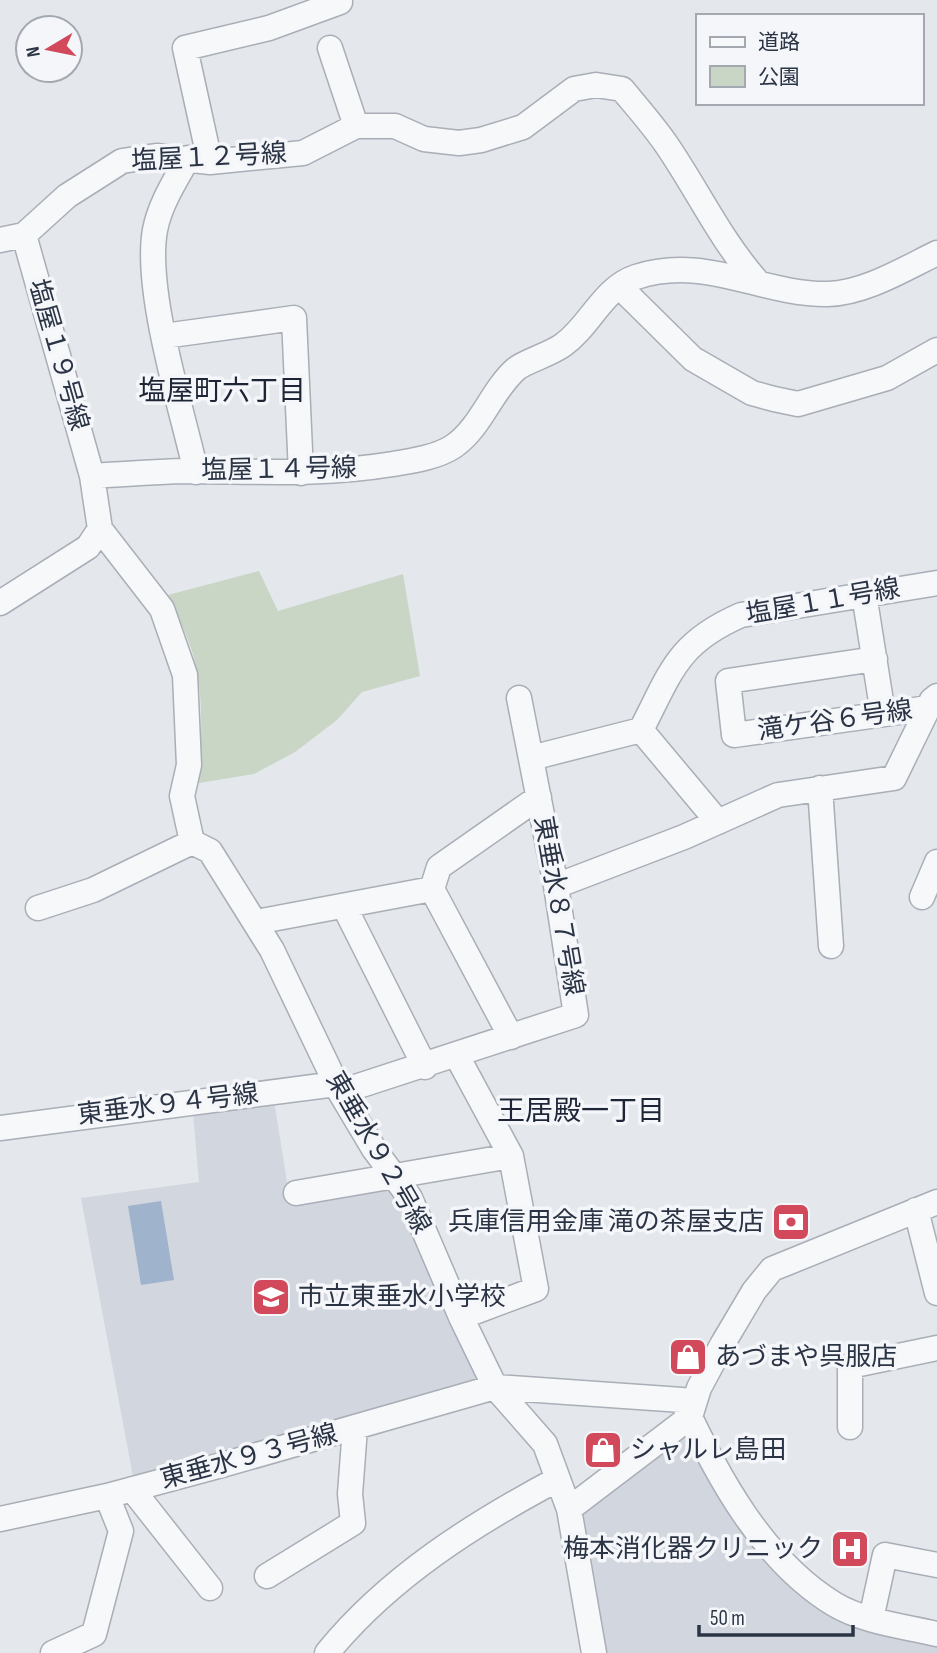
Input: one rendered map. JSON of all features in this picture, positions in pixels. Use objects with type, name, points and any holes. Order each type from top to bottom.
[{"type":"street","points":[[197,472],[164,335],[154,276],[155,231],[167,195],[199,160],[185,48],[268,28],[340,2]]},
{"type":"street","points":[[330,48],[355,126]]},
{"type":"street","name":"塩屋１２号線","points":[[12,237],[67,196],[122,161],[156,156],[199,160],[303,153],[355,126],[395,127],[424,139],[459,143],[481,140],[523,127],[574,89],[596,85],[622,89],[666,144],[734,255],[756,280]]},
{"type":"street","name":"塩屋１９号線","points":[[12,237],[92,476]]},
{"type":"street","name":"塩屋１４号線","points":[[92,476],[197,472],[341,472],[407,462],[453,447],[476,426],[487,403],[518,366],[541,359],[566,344],[619,286],[635,277],[676,270],[726,273],[796,292],[832,294],[877,282],[937,253]]},
{"type":"street","points":[[619,286],[693,359],[752,393],[798,404],[887,378],[937,350]]},
{"type":"street","points":[[164,335],[294,318],[301,473]]},
{"type":"street","points":[[38,908],[93,890],[192,842],[181,796],[189,765],[185,675],[162,610],[100,529],[92,476]]},
{"type":"street","points":[[0,603],[89,547],[100,529]]},
{"type":"street","name":"塩屋１１号線","points":[[641,730],[687,647],[712,627],[740,615],[937,583]]},
{"type":"street","points":[[864,594],[883,714]]},
{"type":"street","name":"滝ケ谷６号線","points":[[875,659],[728,681],[734,735],[883,714],[932,702]]},
{"type":"street","name":"東垂水８７号線","points":[[519,698],[556,886],[576,1015]]},
{"type":"street","points":[[556,886],[718,822],[778,795],[894,778],[932,702]]},
{"type":"street","points":[[531,758],[641,730],[718,822]]},
{"type":"street","points":[[820,788],[831,946]]},
{"type":"street","points":[[511,1037],[432,889],[439,867],[539,797]]},
{"type":"street","name":"東垂水９２号線","points":[[192,842],[210,851],[256,922],[300,1004],[338,1088],[393,1176],[410,1198],[461,1317],[495,1387],[545,1444],[569,1509],[594,1653]]},
{"type":"street","points":[[922,897],[937,862]]},
{"type":"street","points":[[256,922],[432,889]]},
{"type":"street","points":[[344,906],[425,1067]]},
{"type":"street","name":"東垂水９４号線","points":[[0,1128],[338,1088],[425,1067],[576,1015]]},
{"type":"street","points":[[457,1056],[511,1156],[536,1289],[461,1317]]},
{"type":"street","points":[[296,1193],[511,1156]]},
{"type":"street","points":[[569,1509],[690,1417],[699,1388],[722,1345],[754,1291],[772,1269],[927,1206],[937,1293]]},
{"type":"street","points":[[850,1427],[850,1366],[937,1348]]},
{"type":"street","points":[[495,1387],[682,1400],[755,1530],[792,1570],[835,1605],[871,1619],[937,1634]]},
{"type":"street","name":"東垂水９３号線","points":[[0,1519],[107,1496],[495,1387]]},
{"type":"street","points":[[267,1576],[353,1523],[350,1494],[355,1428]]},
{"type":"street","points":[[327,1653],[354,1620],[384,1593],[454,1540],[558,1479]]},
{"type":"street","points":[[131,1489],[210,1588]]},
{"type":"street","points":[[53,1653],[94,1634],[121,1531],[107,1496]]},
{"type":"street","points":[[871,1619],[885,1555],[937,1565]]},
{"type":"shaded area","name":"市立東垂水小学校","points":[[274,1101],[288,1188],[378,1175],[407,1209],[480,1384],[134,1482],[81,1198],[199,1182],[193,1113]]},
{"type":"shaded area","points":[[687,1434],[776,1571],[937,1643],[937,1653],[607,1653],[580,1514]]},
{"type":"green space","points":[[259,571],[278,611],[403,574],[420,676],[362,692],[337,720],[295,752],[254,774],[199,783],[199,683],[190,644],[168,595]]},
{"type":"water","points":[[161,1201],[174,1280],[141,1285],[128,1206]]},
{"type":"place","name":"兵庫信用金庫 滝の茶屋支店","points":[[791,1222]]},
{"type":"place","name":"市立東垂水小学校","points":[[271,1297]]},
{"type":"place","name":"あづまや呉服店","points":[[688,1357]]},
{"type":"place","name":"シャルレ島田","points":[[603,1450]]},
{"type":"place","name":"梅本消化器クリニック","points":[[850,1549]]},
{"type":"district","name":"塩屋町六丁目","points":[[222,391]]},
{"type":"district","name":"王居殿一丁目","points":[[581,1111]]}]
